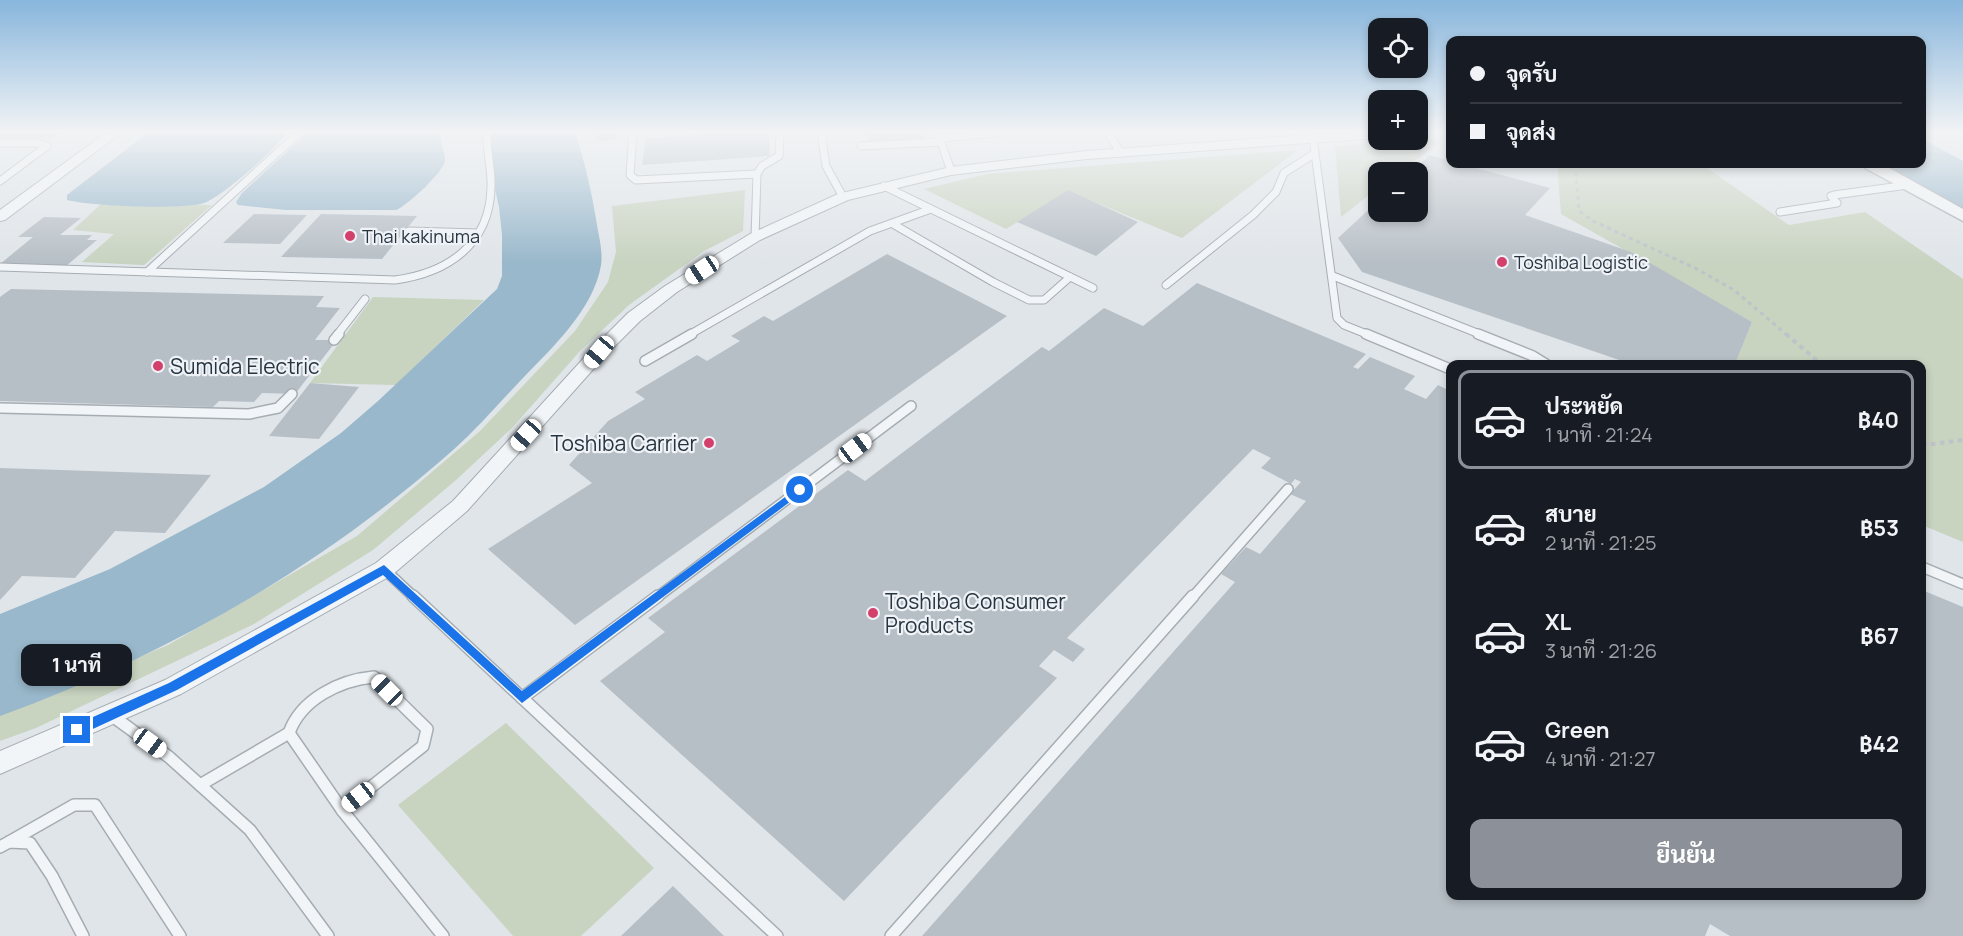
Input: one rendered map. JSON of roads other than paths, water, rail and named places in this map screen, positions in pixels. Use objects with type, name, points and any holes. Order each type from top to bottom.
[{"type":"street","points":[[0,217],[56,176]]},
{"type":"street","points":[[0,763],[173,687],[384,570],[460,506],[599,352],[634,317],[680,283],[755,237],[843,197],[930,176]]},
{"type":"street","points":[[1892,176],[1963,216]]},
{"type":"lane","points":[[147,272],[252,176]]},
{"type":"lane","points":[[0,267],[407,279],[431,274],[453,262],[473,243],[491,194],[490,176]]},
{"type":"lane","points":[[631,176],[636,180],[723,176]]},
{"type":"lane","points":[[755,237],[757,176]]},
{"type":"lane","points":[[829,176],[843,197]]},
{"type":"lane","points":[[1166,285],[1253,215],[1276,192],[1283,176]]},
{"type":"lane","points":[[1317,176],[1339,321],[1446,367]]},
{"type":"lane","points":[[1780,212],[1835,203],[1831,196],[1834,195],[1908,185]]},
{"type":"lane","points":[[884,186],[1093,288]]},
{"type":"lane","points":[[645,361],[870,231],[931,209]]},
{"type":"lane","points":[[893,224],[993,282],[1029,300],[1044,300],[1070,277]]},
{"type":"lane","points":[[409,231],[478,233]]},
{"type":"lane","points":[[1333,276],[1540,360]]},
{"type":"lane","points":[[334,340],[365,299]]},
{"type":"lane","points":[[0,408],[249,414],[278,408],[292,394]]},
{"type":"lane","points":[[522,698],[911,406]]},
{"type":"lane","points":[[891,936],[1288,489]]},
{"type":"lane","points":[[1926,569],[1963,584]]},
{"type":"lane","points":[[384,570],[777,936]]},
{"type":"lane","points":[[200,785],[289,733],[294,718],[319,696],[361,677],[374,677],[427,729],[423,746],[342,810]]},
{"type":"lane","points":[[111,715],[169,757],[250,831],[328,936]]},
{"type":"lane","points":[[289,733],[342,810],[443,936]]},
{"type":"lane","points":[[5,844],[74,805],[95,805],[180,936]]},
{"type":"lane","points":[[5,844],[30,843],[52,876],[83,936]]},
{"type":"water","points":[[92,176],[243,176],[212,199],[193,205],[95,204],[67,200],[67,195]]},
{"type":"water","points":[[261,176],[436,176],[425,188],[396,210],[286,210],[238,205],[236,202]]},
{"type":"water","points":[[492,176],[587,176],[600,245],[601,265],[590,297],[570,327],[479,425],[401,494],[294,571],[181,636],[62,692],[0,716],[0,614],[110,569],[264,487],[341,433],[497,289],[502,276],[499,207]]},
{"type":"water","points":[[1901,176],[1963,176],[1963,211]]},
{"type":"place","name":"Thai kakinuma","points":[[350,236]]},
{"type":"place","name":"Toshiba Logistic","points":[[1502,262]]},
{"type":"place","name":"Sumida Electric","points":[[158,366]]},
{"type":"place","name":"Toshiba Carrier","points":[[709,443]]},
{"type":"place","name":"Toshiba Consumer Products","points":[[873,613]]}]
